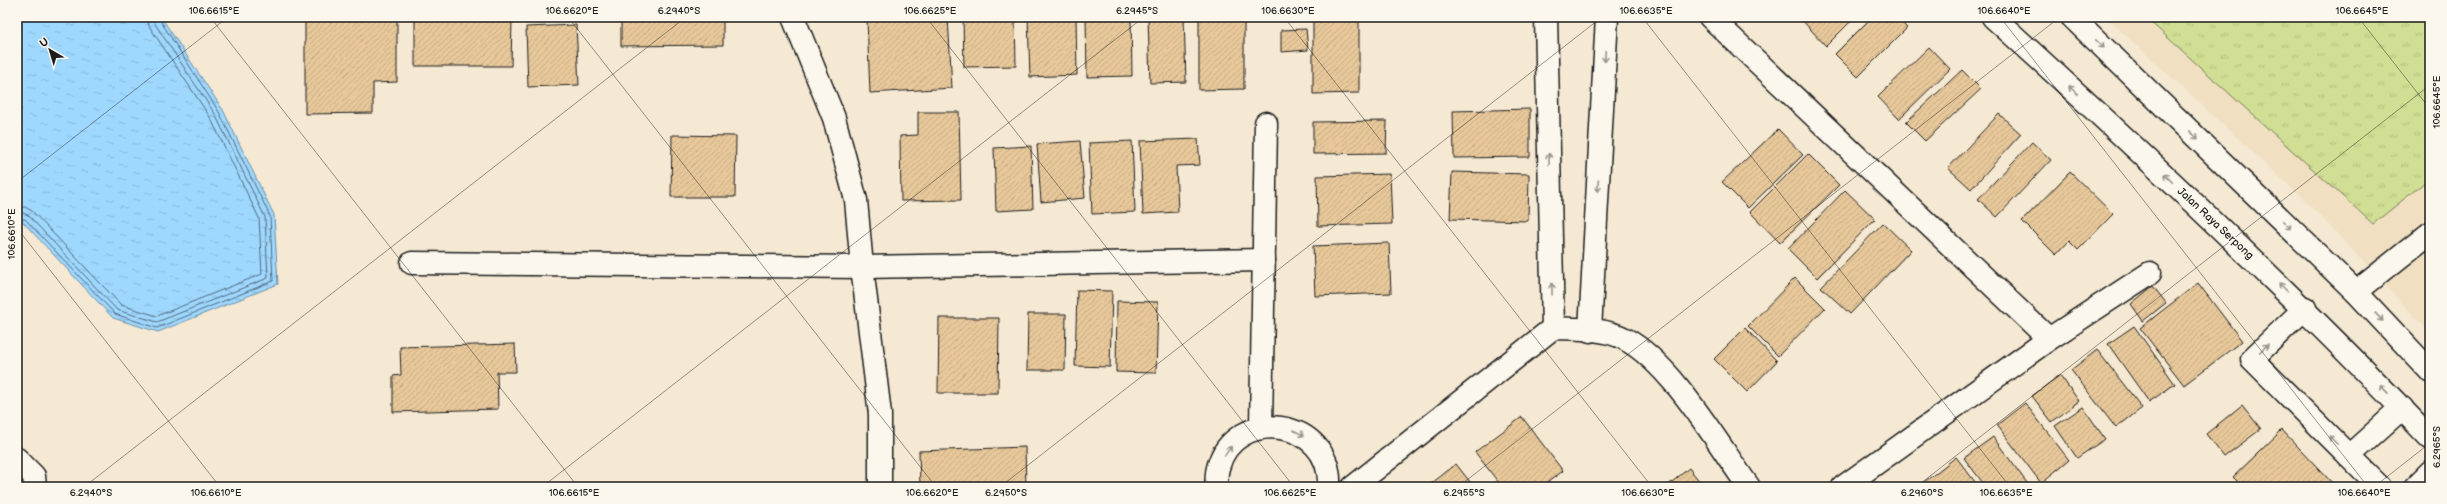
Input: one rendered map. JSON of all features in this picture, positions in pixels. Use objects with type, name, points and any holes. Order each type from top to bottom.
[{"type":"street","points":[[793,17],[834,118],[856,200],[862,267],[880,414],[880,487]]},
{"type":"street","points":[[1546,17],[1553,328]]},
{"type":"street","points":[[1590,331],[1607,17]]},
{"type":"street","points":[[1710,17],[2049,339]]},
{"type":"street","name":"Jalan Raya Serpong","points":[[1992,17],[2137,148],[2305,308],[2430,438]]},
{"type":"street","points":[[2072,17],[2356,292],[2430,371]]},
{"type":"street","points":[[1261,428],[1266,123]]},
{"type":"street","points":[[2356,292],[2430,233]]},
{"type":"street","points":[[412,263],[862,267],[1264,260]]},
{"type":"street","points":[[1843,487],[2049,339],[2150,273]]},
{"type":"street","points":[[2305,308],[2252,360],[2380,487]]},
{"type":"street","points":[[1353,487],[1553,328],[1590,331],[1624,338],[1649,357],[1668,375],[1749,487]]},
{"type":"street","points":[[2349,456],[2402,408]]},
{"type":"street","points":[[1216,487],[1218,468],[1227,450],[1242,435],[1261,428],[1280,427],[1292,430],[1313,442],[1324,458],[1329,475],[1329,487]]},
{"type":"street","points":[[17,458],[34,476],[35,487]]},
{"type":"street","points":[[2415,487],[2430,472]]},
{"type":"shaded area","points":[[2106,17],[2430,17],[2430,333],[2308,203]]},
{"type":"green space","points":[[2145,17],[2430,17],[2430,178],[2373,224]]},
{"type":"water","points":[[17,17],[161,17],[223,110],[274,215],[278,284],[158,332],[113,318],[22,221],[17,224]]},
{"type":"building","points":[[305,17],[397,17],[397,82],[373,83],[373,113],[305,114]]},
{"type":"building","points":[[621,17],[723,17],[723,45],[621,46]]},
{"type":"building","points":[[948,17],[952,88],[870,93],[867,20]]},
{"type":"building","points":[[963,17],[1015,17],[1016,66],[964,67]]},
{"type":"building","points":[[1028,17],[1076,17],[1077,75],[1030,77]]},
{"type":"building","points":[[1086,17],[1131,17],[1132,76],[1087,77]]},
{"type":"building","points":[[1148,17],[1184,17],[1186,82],[1150,83]]},
{"type":"building","points":[[1199,17],[1244,17],[1244,89],[1199,90]]},
{"type":"building","points":[[1313,17],[1359,17],[1359,93],[1313,94]]},
{"type":"building","points":[[1799,17],[1855,17],[1826,46]]},
{"type":"building","points":[[1872,17],[1896,17],[1907,28],[1858,77],[1835,54]]},
{"type":"building","points":[[415,20],[512,20],[511,66],[415,66]]},
{"type":"building","points":[[576,25],[579,85],[528,87],[526,27]]},
{"type":"building","points":[[1306,29],[1308,50],[1281,52],[1281,30]]},
{"type":"building","points":[[1929,47],[1950,69],[1899,119],[1878,97]]},
{"type":"building","points":[[1962,70],[1981,89],[1925,141],[1906,122]]},
{"type":"building","points":[[1530,109],[1530,157],[1454,158],[1453,111]]},
{"type":"building","points":[[918,112],[959,112],[961,200],[901,201],[900,136],[918,135]]},
{"type":"building","points":[[1999,114],[2021,134],[1971,189],[1948,168]]},
{"type":"building","points":[[1387,121],[1386,153],[1313,154],[1313,122]]},
{"type":"building","points":[[1778,129],[1803,155],[1748,208],[1722,182]]},
{"type":"building","points":[[672,135],[736,136],[735,197],[671,197]]},
{"type":"building","points":[[1198,139],[1200,165],[1176,166],[1178,212],[1143,214],[1140,141]]},
{"type":"building","points":[[1080,141],[1085,198],[1041,202],[1037,144]]},
{"type":"building","points":[[1132,141],[1135,212],[1092,214],[1089,143]]},
{"type":"building","points":[[2032,142],[2051,160],[1997,217],[1978,199]]},
{"type":"building","points":[[1031,146],[1033,209],[996,211],[994,148]]},
{"type":"building","points":[[1808,154],[1839,185],[1780,243],[1750,212]]},
{"type":"building","points":[[1452,172],[1529,174],[1528,221],[1450,219]]},
{"type":"building","points":[[2070,172],[2113,214],[2078,250],[2069,241],[2056,255],[2022,221]]},
{"type":"building","points":[[1390,174],[1392,224],[1318,226],[1317,176]]},
{"type":"building","points":[[1845,190],[1875,219],[1817,278],[1788,249]]},
{"type":"building","points":[[1883,223],[1911,250],[1850,314],[1821,287]]},
{"type":"building","points":[[1389,243],[1391,293],[1315,296],[1313,246]]},
{"type":"building","points":[[1795,278],[1825,308],[1778,356],[1748,326]]},
{"type":"building","points":[[2198,283],[2242,341],[2184,385],[2140,328]]},
{"type":"building","points":[[2153,286],[2166,303],[2143,321],[2131,304]]},
{"type":"building","points":[[1077,290],[1112,291],[1110,367],[1075,366]]},
{"type":"building","points":[[1117,301],[1158,302],[1156,373],[1116,372]]},
{"type":"building","points":[[1028,314],[1066,314],[1065,370],[1027,370]]},
{"type":"building","points":[[939,318],[999,318],[998,393],[938,393]]},
{"type":"building","points":[[2134,326],[2175,384],[2149,402],[2108,344]]},
{"type":"building","points":[[1745,328],[1777,361],[1747,392],[1714,359]]},
{"type":"building","points":[[515,344],[516,372],[497,372],[498,409],[393,412],[393,376],[401,375],[400,347]]},
{"type":"building","points":[[2097,350],[2142,408],[2116,428],[2071,370]]},
{"type":"building","points":[[2060,375],[2079,401],[2052,422],[2032,396]]},
{"type":"building","points":[[2025,403],[2069,460],[2041,483],[1997,425]]},
{"type":"building","points":[[2242,405],[2261,429],[2224,457],[2206,434]]},
{"type":"building","points":[[2083,407],[2105,439],[2077,458],[2055,426]]},
{"type":"building","points":[[1522,417],[1563,471],[1541,487],[1502,487],[1475,452]]},
{"type":"building","points":[[2282,430],[2336,487],[2243,487],[2233,477]]},
{"type":"building","points":[[1993,437],[2030,487],[1986,487],[1964,458]]},
{"type":"building","points":[[1025,447],[1026,487],[920,487],[919,451]]},
{"type":"building","points":[[1956,457],[1979,487],[1926,487],[1923,483]]},
{"type":"building","points":[[1456,464],[1474,487],[1427,487]]},
{"type":"building","points":[[1689,468],[1704,487],[1666,487]]}]
